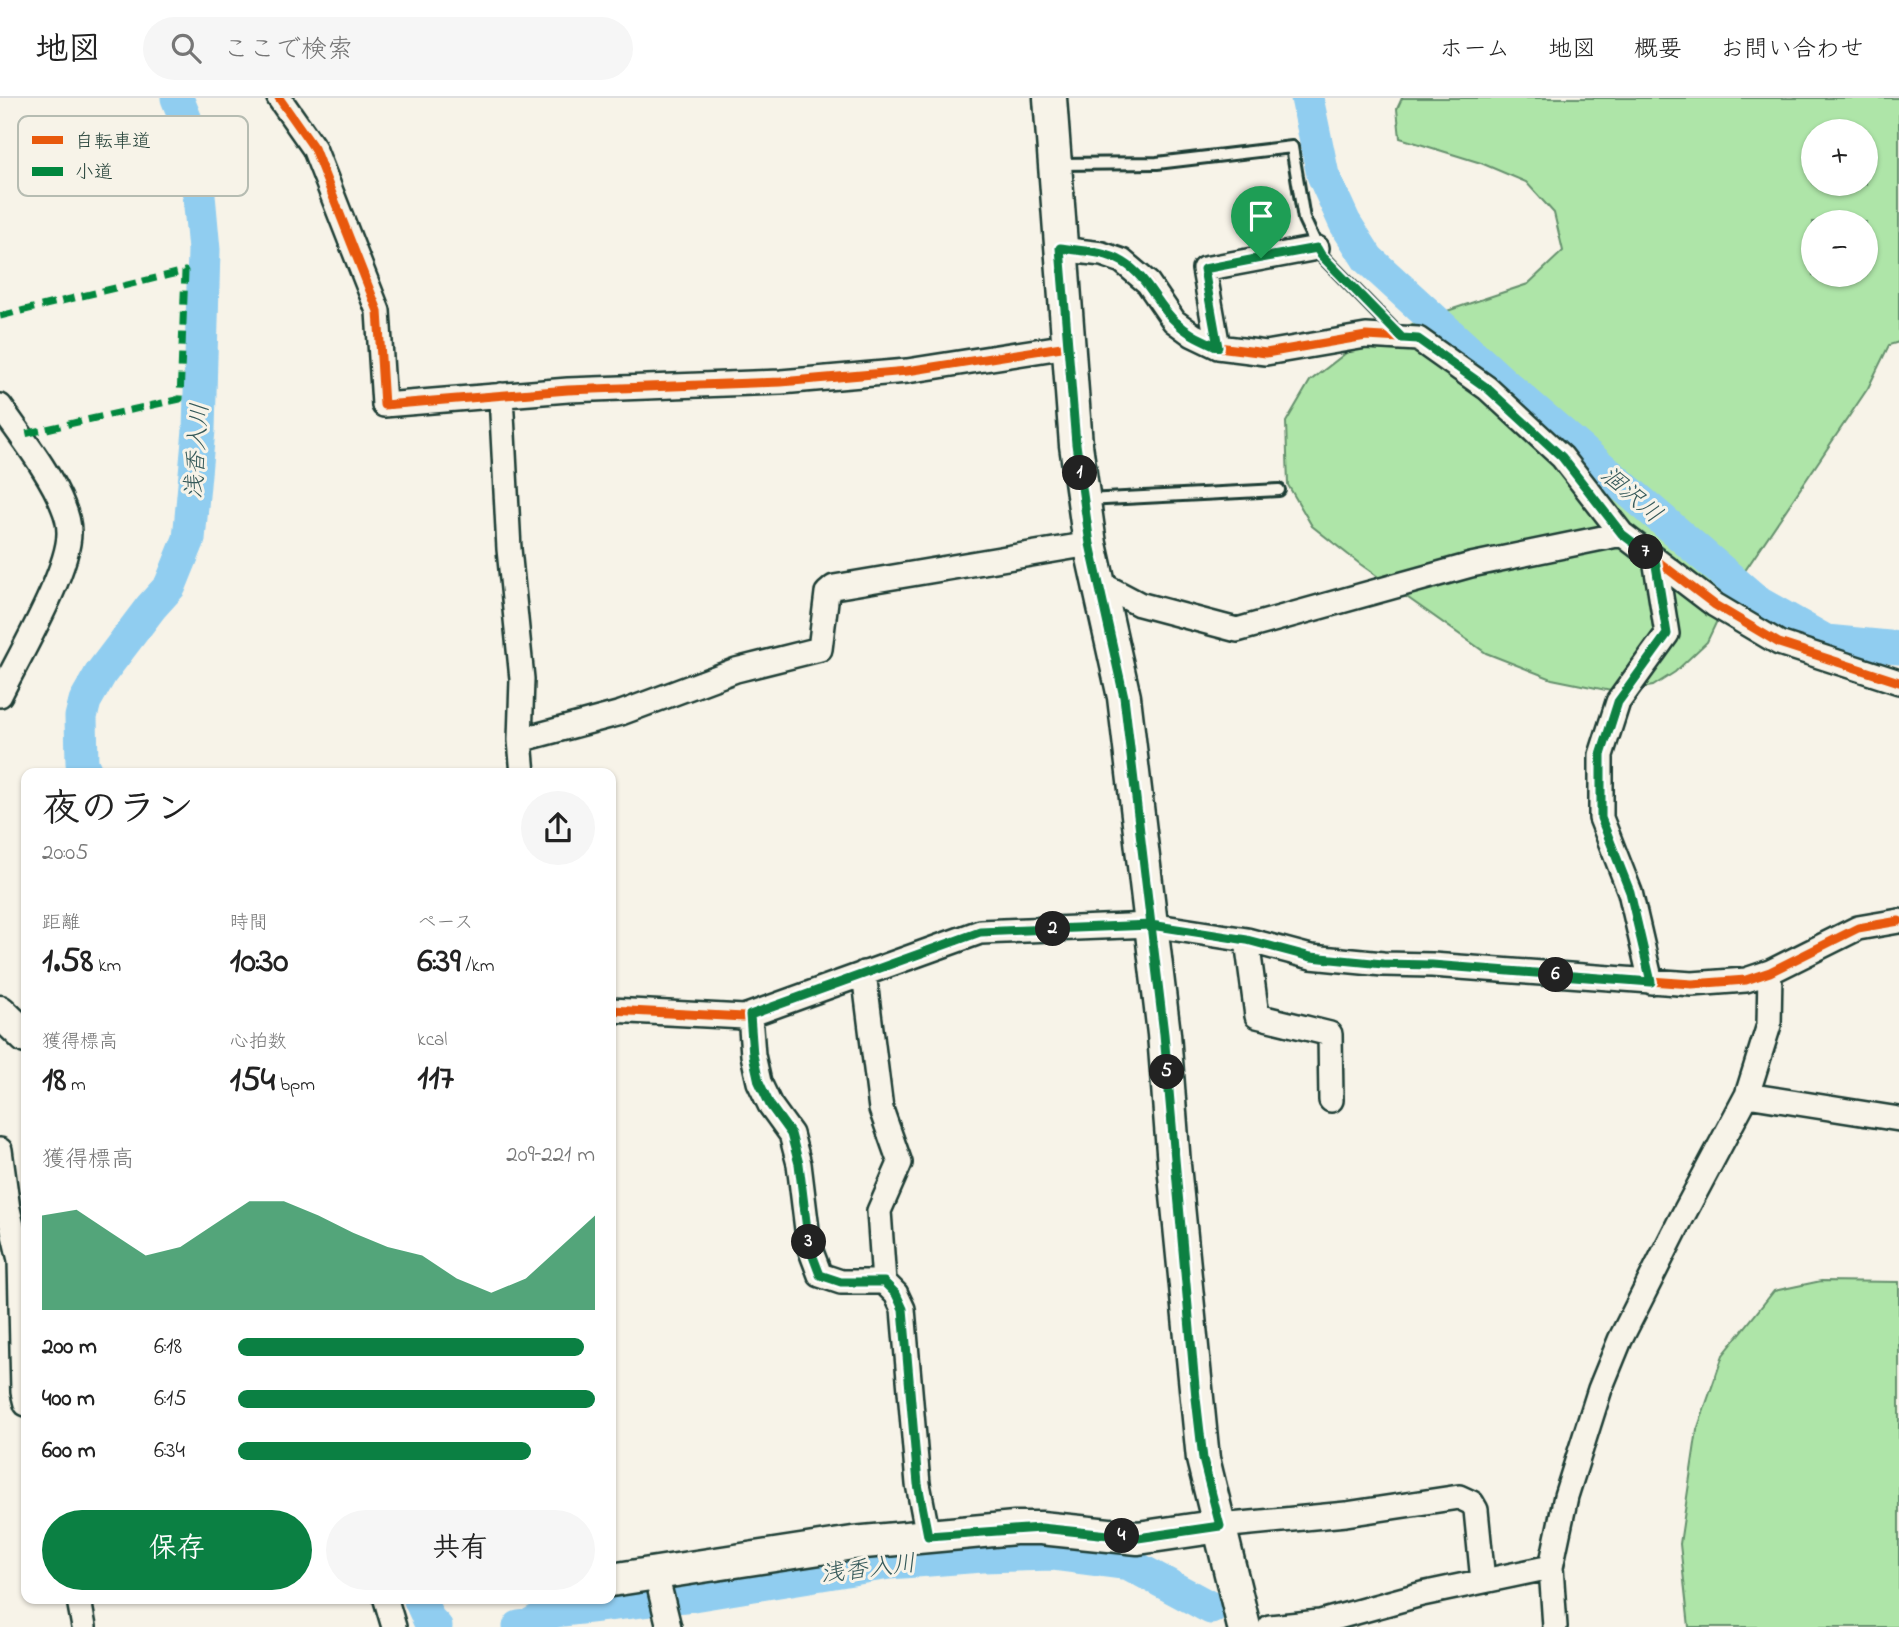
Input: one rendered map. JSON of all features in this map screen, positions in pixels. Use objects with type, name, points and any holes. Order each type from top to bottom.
[{"type":"main road","points":[[1049,98],[1076,444],[1090,544],[1124,697],[1164,1034],[1203,1459],[1244,1627]]},
{"type":"main road","points":[[0,1012],[21,1032]]},
{"type":"main road","points":[[616,1582],[663,1602],[853,1543],[1041,1528],[1138,1538],[1220,1526]]},
{"type":"street","points":[[279,98],[314,148],[378,311],[384,405],[568,390],[781,382],[907,371],[1068,346]]},
{"type":"street","points":[[1060,248],[1102,254],[1122,261],[1148,284],[1174,321],[1193,335],[1218,347],[1266,353],[1366,335],[1418,339],[1487,388],[1562,457],[1622,534],[1715,605],[1779,643],[1899,682]]},
{"type":"street","points":[[1218,347],[1204,269],[1317,248]]},
{"type":"street","points":[[500,395],[509,549],[522,679],[520,740],[522,768]]},
{"type":"street","points":[[0,406],[52,484],[63,506],[69,532],[64,559],[52,590],[0,695]]},
{"type":"street","points":[[1099,583],[1139,604],[1237,630],[1471,565],[1622,534]]},
{"type":"street","points":[[520,740],[621,713],[736,670],[820,649],[827,593],[834,587],[1090,544]]},
{"type":"street","points":[[1651,982],[1630,892],[1601,818],[1601,755],[1618,702],[1667,634],[1655,559]]},
{"type":"street","points":[[616,1010],[744,1017],[980,932],[1151,925],[1247,940],[1311,957],[1651,982],[1706,983],[1746,980],[1770,972],[1858,928],[1899,921]]},
{"type":"street","points":[[1247,940],[1257,1016],[1330,1034],[1331,1100]]},
{"type":"street","points":[[1555,1627],[1551,1567],[1566,1496],[1600,1389],[1620,1340],[1747,1095],[1769,1025],[1770,972]]},
{"type":"street","points":[[864,974],[881,1109],[900,1163],[879,1211],[884,1282],[896,1294],[903,1309],[918,1484],[928,1536]]},
{"type":"street","points":[[750,1015],[753,1055],[759,1082],[770,1105],[791,1134],[799,1164],[809,1246],[820,1275],[841,1282],[884,1282]]},
{"type":"street","points":[[1747,1095],[1899,1119]]},
{"type":"street","points":[[0,1150],[8,1209],[20,1260],[21,1304]]},
{"type":"street","points":[[1220,1526],[1346,1514],[1460,1497],[1472,1503],[1476,1510],[1483,1581]]},
{"type":"street","points":[[1270,1627],[1320,1622],[1422,1594],[1551,1567]]},
{"type":"street","points":[[80,1604],[84,1627]]},
{"type":"street","points":[[388,1604],[394,1627]]},
{"type":"lane","points":[[1054,164],[1157,163],[1292,147],[1304,219],[1321,255],[1402,338]]},
{"type":"lane","points":[[1084,500],[1279,490]]},
{"type":"green space","points":[[1402,98],[1899,98],[1899,342],[1889,345],[1868,388],[1730,593],[1707,642],[1675,672],[1653,686],[1616,692],[1552,679],[1486,653],[1360,564],[1312,526],[1288,485],[1286,422],[1310,381],[1355,346],[1528,284],[1563,251],[1554,213],[1526,182],[1481,163],[1400,138],[1397,109]]},
{"type":"green space","points":[[1821,1281],[1899,1282],[1899,1627],[1689,1627],[1680,1544],[1697,1430],[1723,1355],[1774,1291]]},
{"type":"waterway","name":"浅香入川","points":[[177,98],[184,116]]},
{"type":"waterway","name":"涸沢川","points":[[1307,98],[1323,175],[1345,223],[1368,259],[1502,382],[1759,603],[1826,641],[1899,648]]},
{"type":"waterway","name":"浅香入川","points":[[84,768],[81,717],[85,701],[101,673],[170,586],[189,539],[199,430],[204,250],[199,196]]},
{"type":"waterway","name":"浅香入川","points":[[616,1604],[693,1595],[889,1563],[1052,1554],[1129,1564],[1211,1608]]},
{"type":"waterway","name":"浅香入川","points":[[422,1604],[429,1620],[436,1627]]},
{"type":"waterway","name":"浅香入川","points":[[519,1627],[528,1626],[554,1611],[615,1604]]},
{"type":"marked path","points":[[0,316],[185,271],[180,399],[20,435]]},
{"type":"cycle path","points":[[279,98],[314,148],[378,311],[384,405],[568,390],[781,382],[907,371],[1068,346]]},
{"type":"cycle path","points":[[1060,249],[1102,254],[1122,261],[1148,283],[1174,321],[1193,335],[1218,347],[1266,353],[1366,336],[1418,339],[1487,388],[1562,457],[1622,534],[1715,605],[1779,643],[1899,682]]},
{"type":"cycle path","points":[[616,1010],[744,1017],[980,932],[1151,925],[1247,940],[1311,957],[1692,984],[1746,980],[1770,972],[1858,928],[1899,921]]},
{"type":"route","points":[[1261,258],[1204,269],[1218,347],[1193,335],[1174,321],[1148,284],[1122,261],[1102,254],[1060,248],[1076,444],[1090,544],[1124,697],[1151,925],[980,932],[750,1015],[753,1055],[759,1082],[770,1105],[791,1134],[799,1164],[809,1246],[820,1275],[841,1282],[884,1282],[896,1294],[903,1309],[918,1484],[928,1536],[1041,1528],[1138,1538],[1220,1526],[1203,1459],[1164,1034],[1151,925],[1247,940],[1311,957],[1651,982],[1630,892],[1601,818],[1601,755],[1618,702],[1667,634],[1655,559],[1622,534],[1562,457],[1487,388],[1418,339],[1402,338],[1317,248],[1261,258]]}]
